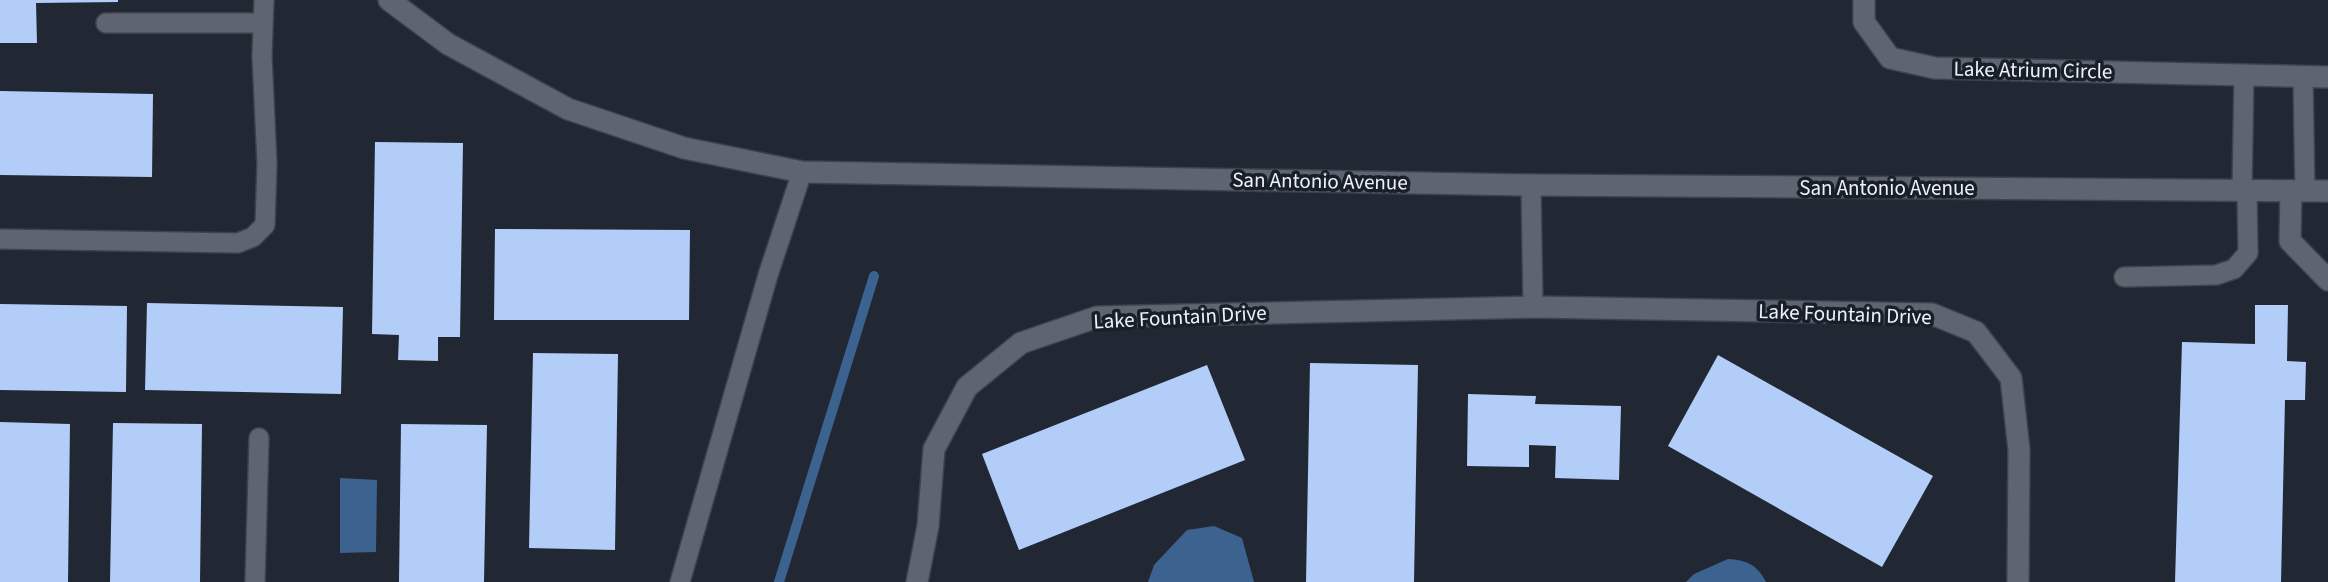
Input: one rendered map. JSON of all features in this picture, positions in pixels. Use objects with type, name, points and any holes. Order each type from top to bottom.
[{"type":"street","name":"San Antonio Avenue","points":[[388,0],[448,44],[568,109],[684,148],[802,172],[1531,185],[2328,191]]},
{"type":"street","name":"Lake Atrium Circle","points":[[1864,0],[1864,22],[1890,58],[1935,68],[2328,77]]},
{"type":"street","points":[[2298,192],[2290,241],[2328,280]]},
{"type":"street","name":"Lake Fountain Drive","points":[[917,582],[928,526],[934,449],[967,387],[1021,342],[1097,317],[1533,307],[1932,314],[1976,332],[2011,378],[2019,450],[2018,582]]},
{"type":"lane","points":[[0,239],[238,243],[253,237],[265,225],[267,164],[262,83],[264,0]]},
{"type":"lane","points":[[106,23],[262,23]]},
{"type":"lane","points":[[2124,277],[2216,275],[2234,269],[2248,253],[2244,191],[2244,75]]},
{"type":"lane","points":[[2298,192],[2303,77]]},
{"type":"lane","points":[[680,582],[768,275],[802,172]]},
{"type":"lane","points":[[1531,185],[1533,307]]},
{"type":"lane","points":[[255,582],[259,438]]},
{"type":"water","points":[[340,478],[377,480],[376,552],[340,553]]},
{"type":"water","points":[[1214,526],[1242,538],[1254,582],[1148,582],[1154,565],[1187,530]]},
{"type":"water","points":[[1728,559],[1750,564],[1766,582],[1686,582],[1694,574]]},
{"type":"building","points":[[0,0],[118,2],[36,3],[37,43],[0,43]]},
{"type":"building","points":[[0,91],[153,94],[152,177],[0,175]]},
{"type":"building","points":[[375,142],[463,143],[460,337],[438,337],[438,361],[398,360],[399,335],[372,334]]},
{"type":"building","points":[[495,229],[690,230],[689,320],[494,320]]},
{"type":"building","points":[[147,303],[343,307],[341,394],[145,390]]},
{"type":"building","points":[[0,304],[127,306],[126,392],[0,390]]},
{"type":"building","points":[[2255,305],[2288,305],[2287,361],[2306,362],[2305,400],[2285,400],[2281,582],[2175,582],[2182,342],[2255,344]]},
{"type":"building","points":[[533,353],[618,354],[615,550],[529,548]]},
{"type":"building","points":[[1718,355],[1933,476],[1882,567],[1668,446]]},
{"type":"building","points":[[1310,363],[1418,365],[1414,582],[1306,582]]},
{"type":"building","points":[[1207,365],[1245,460],[1019,550],[982,454]]},
{"type":"building","points":[[1468,394],[1536,396],[1535,404],[1621,406],[1619,480],[1555,478],[1556,446],[1529,445],[1529,467],[1467,466]]},
{"type":"building","points":[[0,422],[70,424],[68,582],[0,582]]},
{"type":"building","points":[[113,423],[202,424],[200,582],[110,582]]},
{"type":"building","points":[[401,424],[487,425],[484,582],[399,582]]},
{"type":"waterway","points":[[779,582],[874,276]]}]
